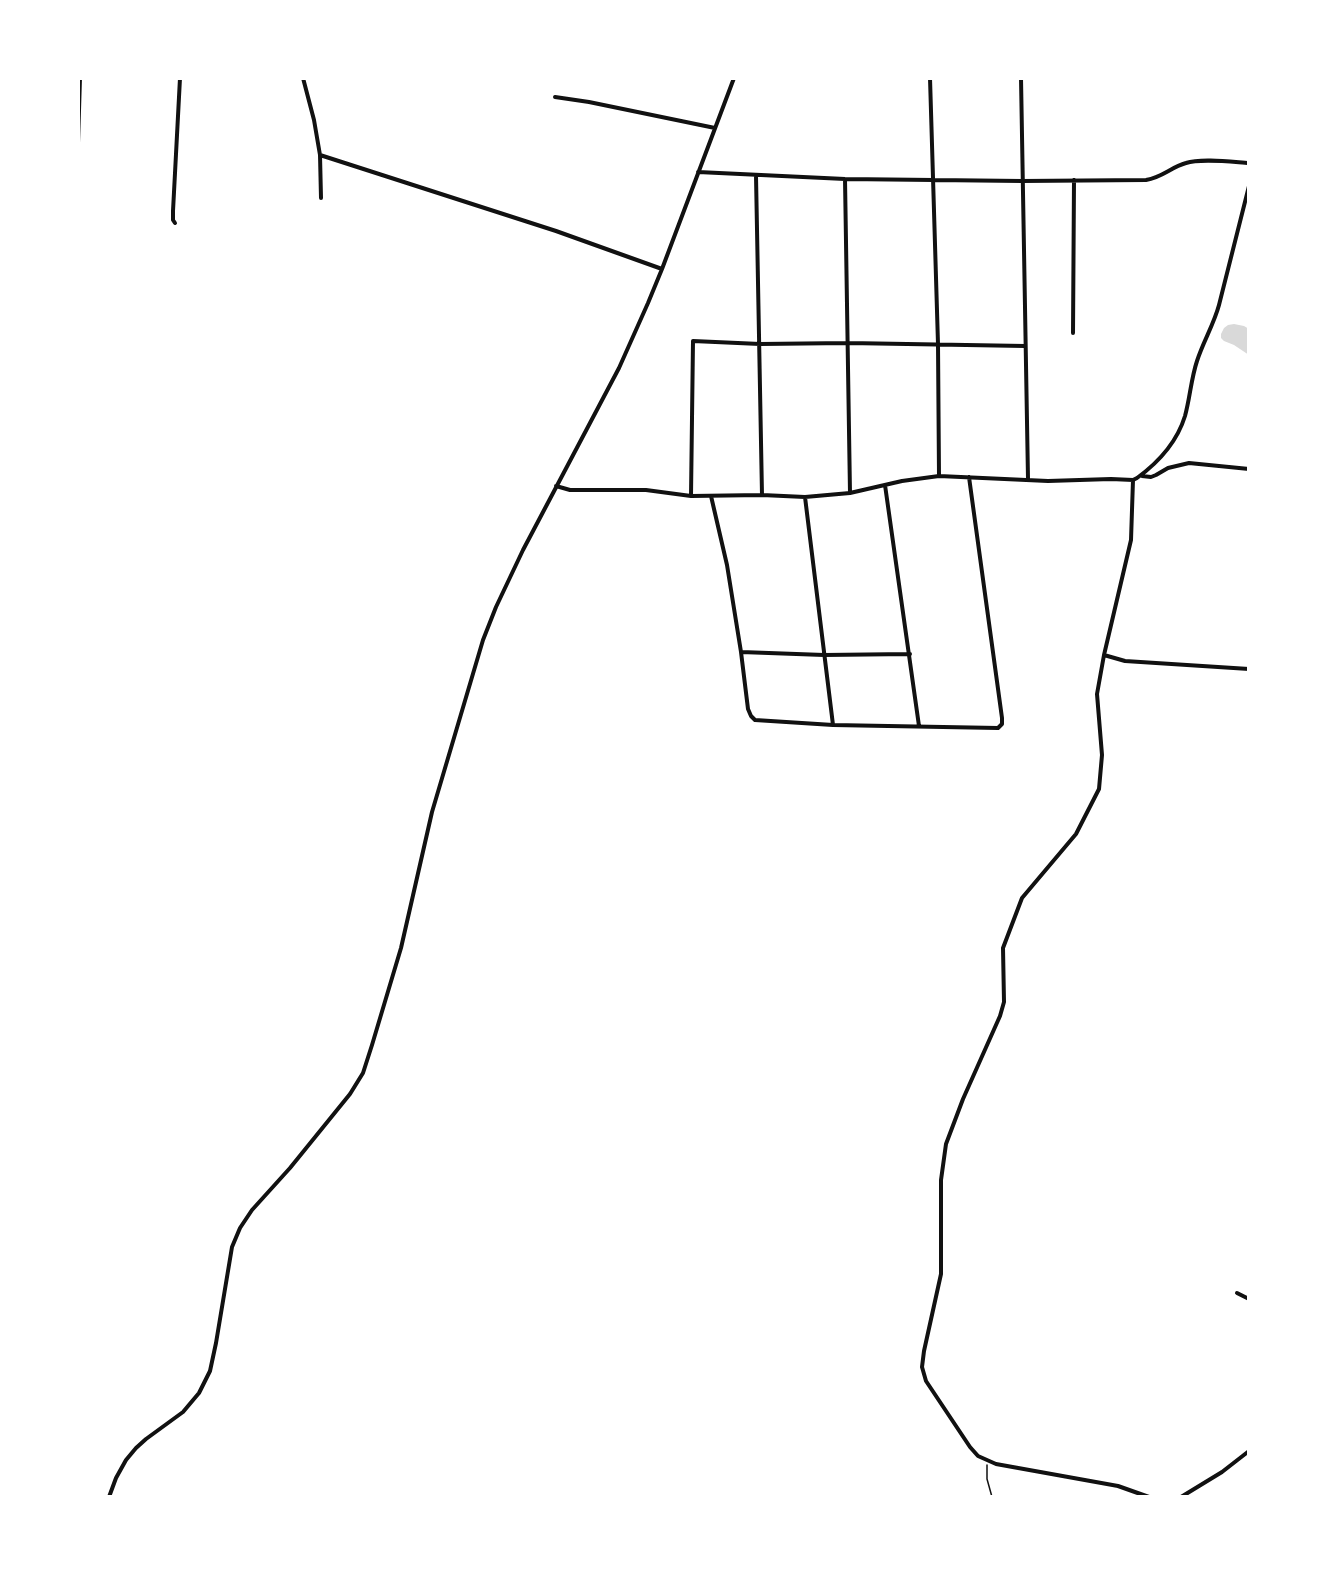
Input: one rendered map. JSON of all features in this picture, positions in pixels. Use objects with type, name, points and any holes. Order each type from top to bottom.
[{"type":"street","points":[[78,143],[80,78]]},
{"type":"street","points":[[175,223],[172,212],[180,78]]},
{"type":"street","points":[[303,78],[320,154],[321,198]]},
{"type":"street","points":[[109,1497],[116,1478],[131,1454],[146,1439],[183,1412],[199,1393],[210,1371],[232,1247],[240,1228],[252,1210],[290,1168],[350,1094],[363,1073],[401,948],[432,812],[483,640],[500,597],[523,550],[619,368],[662,269],[734,78]]},
{"type":"street","points":[[930,78],[938,344],[939,476]]},
{"type":"street","points":[[1021,78],[1028,479]]},
{"type":"street","points":[[555,97],[715,128]]},
{"type":"street","points":[[320,154],[556,231],[662,269]]},
{"type":"street","points":[[698,172],[845,179],[1022,181],[1156,178],[1176,167],[1194,161],[1249,163]]},
{"type":"street","points":[[756,176],[762,495]]},
{"type":"street","points":[[845,179],[850,494]]},
{"type":"street","points":[[1074,180],[1074,333]]},
{"type":"street","points":[[556,486],[570,490],[646,490],[691,496],[805,497],[850,494],[885,485],[939,476],[1048,481],[1133,480],[1141,476],[1172,445],[1186,415],[1196,365],[1217,311],[1249,186]]},
{"type":"street","points":[[691,496],[693,340],[760,344],[1025,346]]},
{"type":"street","points":[[1141,476],[1151,477],[1168,468],[1189,463],[1249,469]]},
{"type":"street","points":[[711,496],[727,565],[748,709],[755,720],[833,725],[998,728],[1002,724],[1002,717],[969,477]]},
{"type":"street","points":[[1133,480],[1131,540],[1097,694],[1102,755],[1099,789],[1076,834],[1022,898],[1003,948],[1004,1002],[1002,1009],[948,1136],[942,1170],[941,1274],[922,1367],[926,1381],[978,1456],[1011,1468],[1118,1486],[1149,1497]]},
{"type":"street","points":[[885,485],[919,726]]},
{"type":"street","points":[[805,497],[833,725]]},
{"type":"street","points":[[741,652],[824,655],[910,654]]},
{"type":"street","points":[[1104,655],[1125,661],[1249,669]]},
{"type":"street","points":[[1237,1293],[1249,1299]]},
{"type":"street","points":[[1181,1497],[1222,1472],[1248,1452]]},
{"type":"path","points":[[987,1461],[987,1479],[992,1497]]},
{"type":"shaded area","points":[[1234,324],[1249,329],[1249,355],[1221,338],[1224,328]]}]
